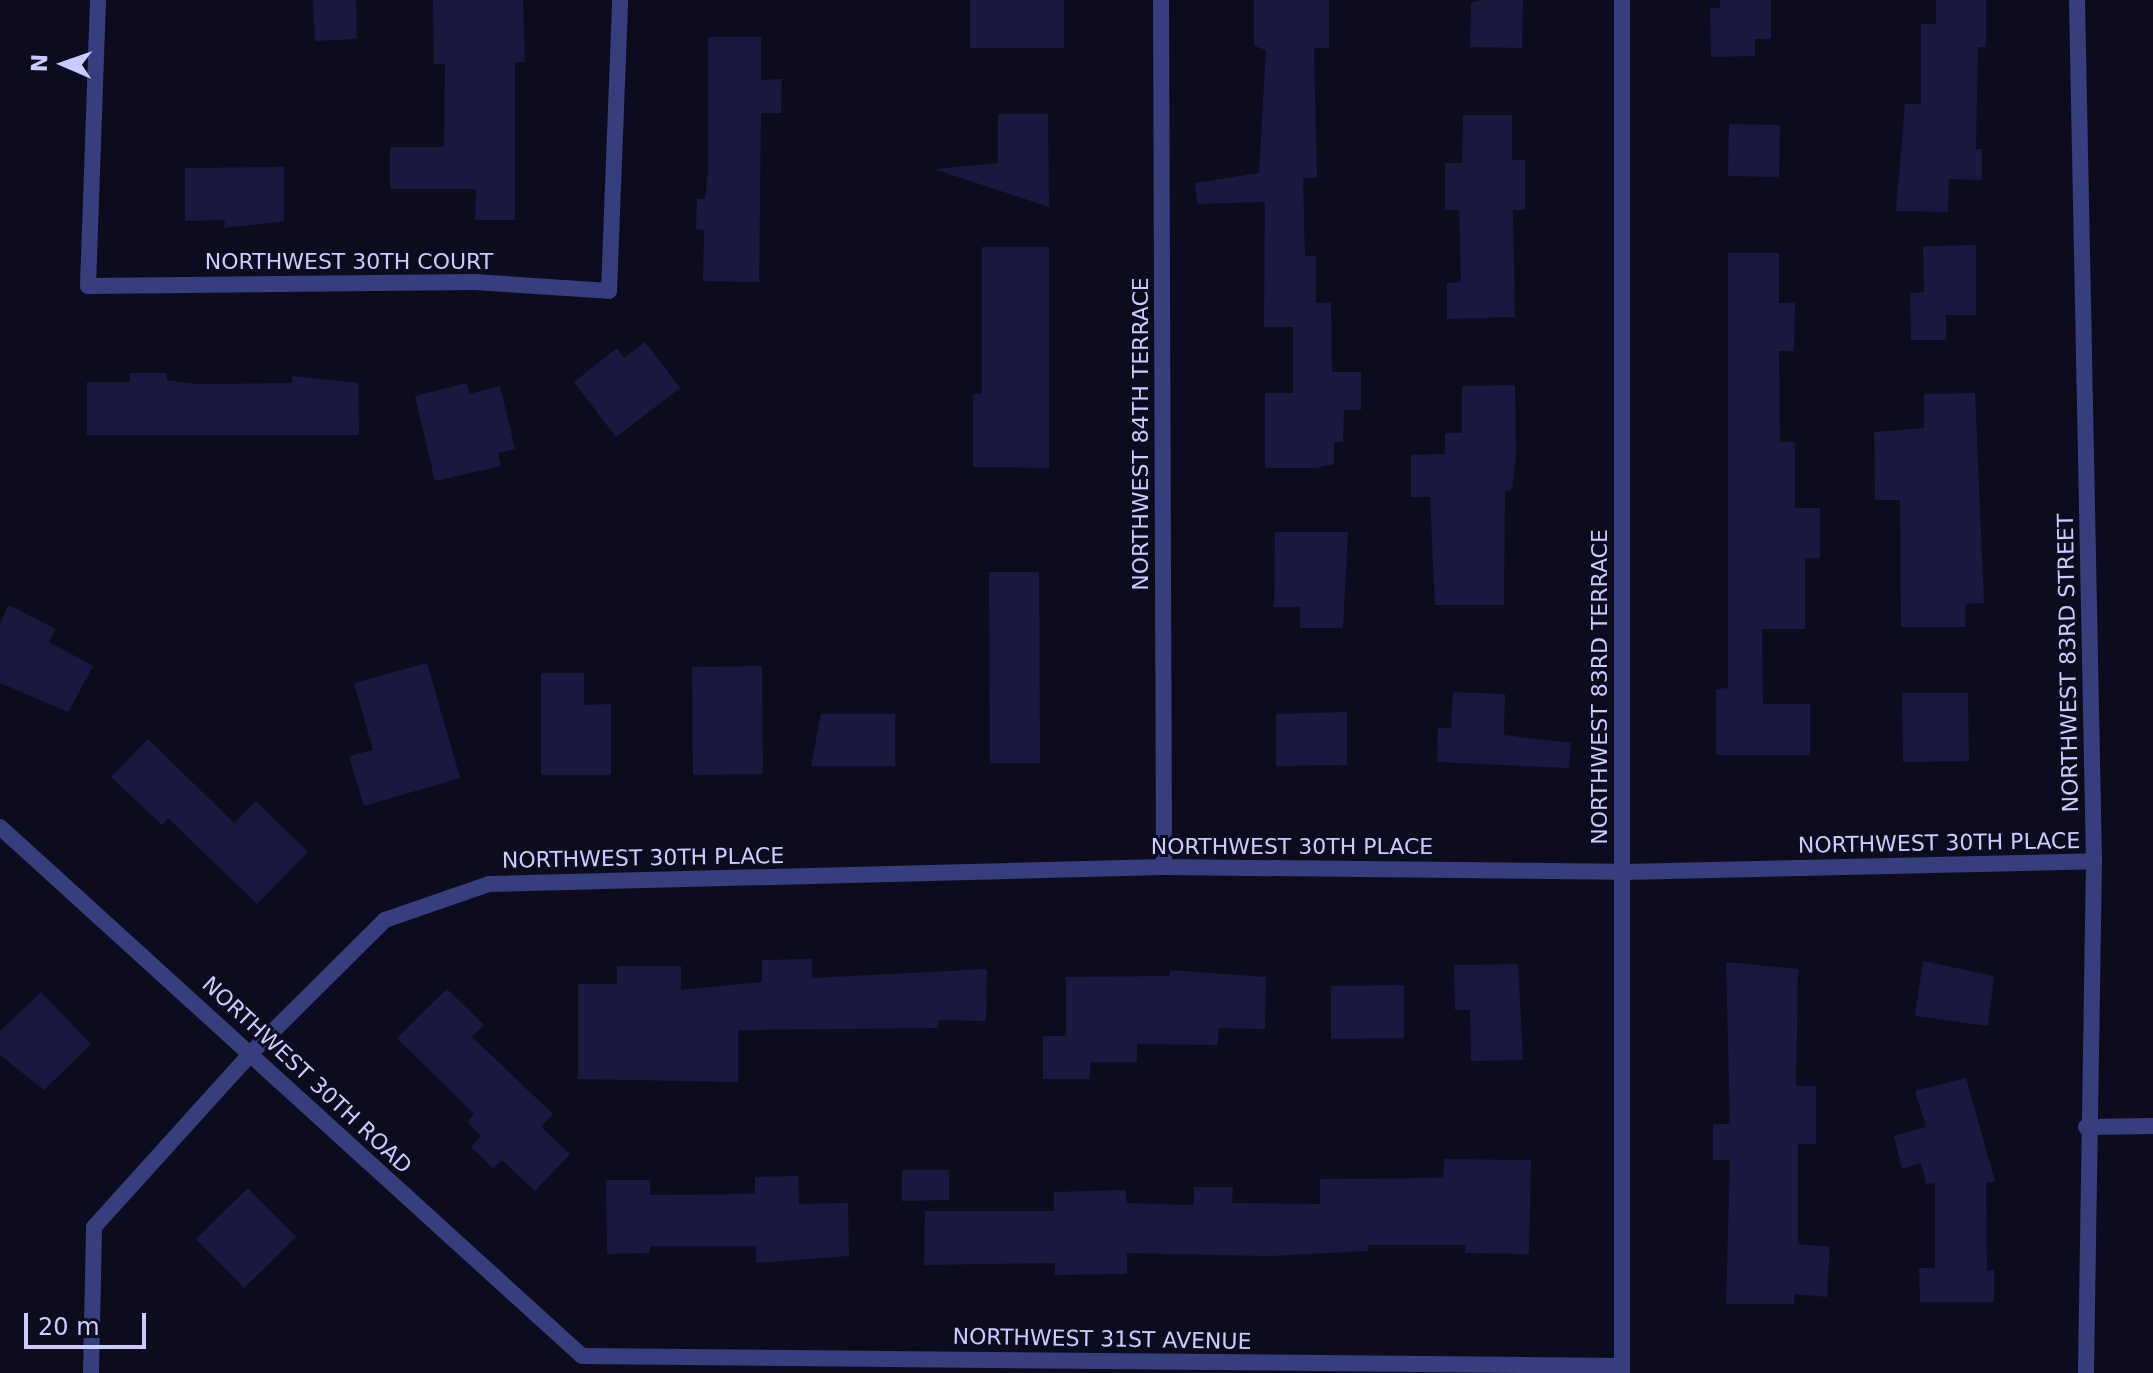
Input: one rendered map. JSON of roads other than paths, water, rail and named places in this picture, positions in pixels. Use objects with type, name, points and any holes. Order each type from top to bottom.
[{"type":"street","name":"NORTHWEST 30TH COURT","points":[[98,0],[88,286],[475,282],[609,291],[620,0]]},
{"type":"street","name":"NORTHWEST 84TH TERRACE","points":[[1161,0],[1164,867]]},
{"type":"street","name":"NORTHWEST 83RD TERRACE","points":[[1622,0],[1622,1369]]},
{"type":"street","name":"NORTHWEST 83RD STREET","points":[[2077,0],[2094,861],[2086,1127],[2086,1373]]},
{"type":"street","name":"NORTHWEST 30TH ROAD","points":[[0,827],[253,1051],[458,1250],[582,1356]]},
{"type":"street","name":"NORTHWEST 30TH PLACE","points":[[91,1373],[94,1227],[253,1051],[385,920],[489,884],[1164,867],[1622,872],[2094,861]]},
{"type":"street","points":[[2086,1127],[2153,1126]]},
{"type":"street","name":"NORTHWEST 31ST AVENUE","points":[[582,1356],[1622,1369]]}]
